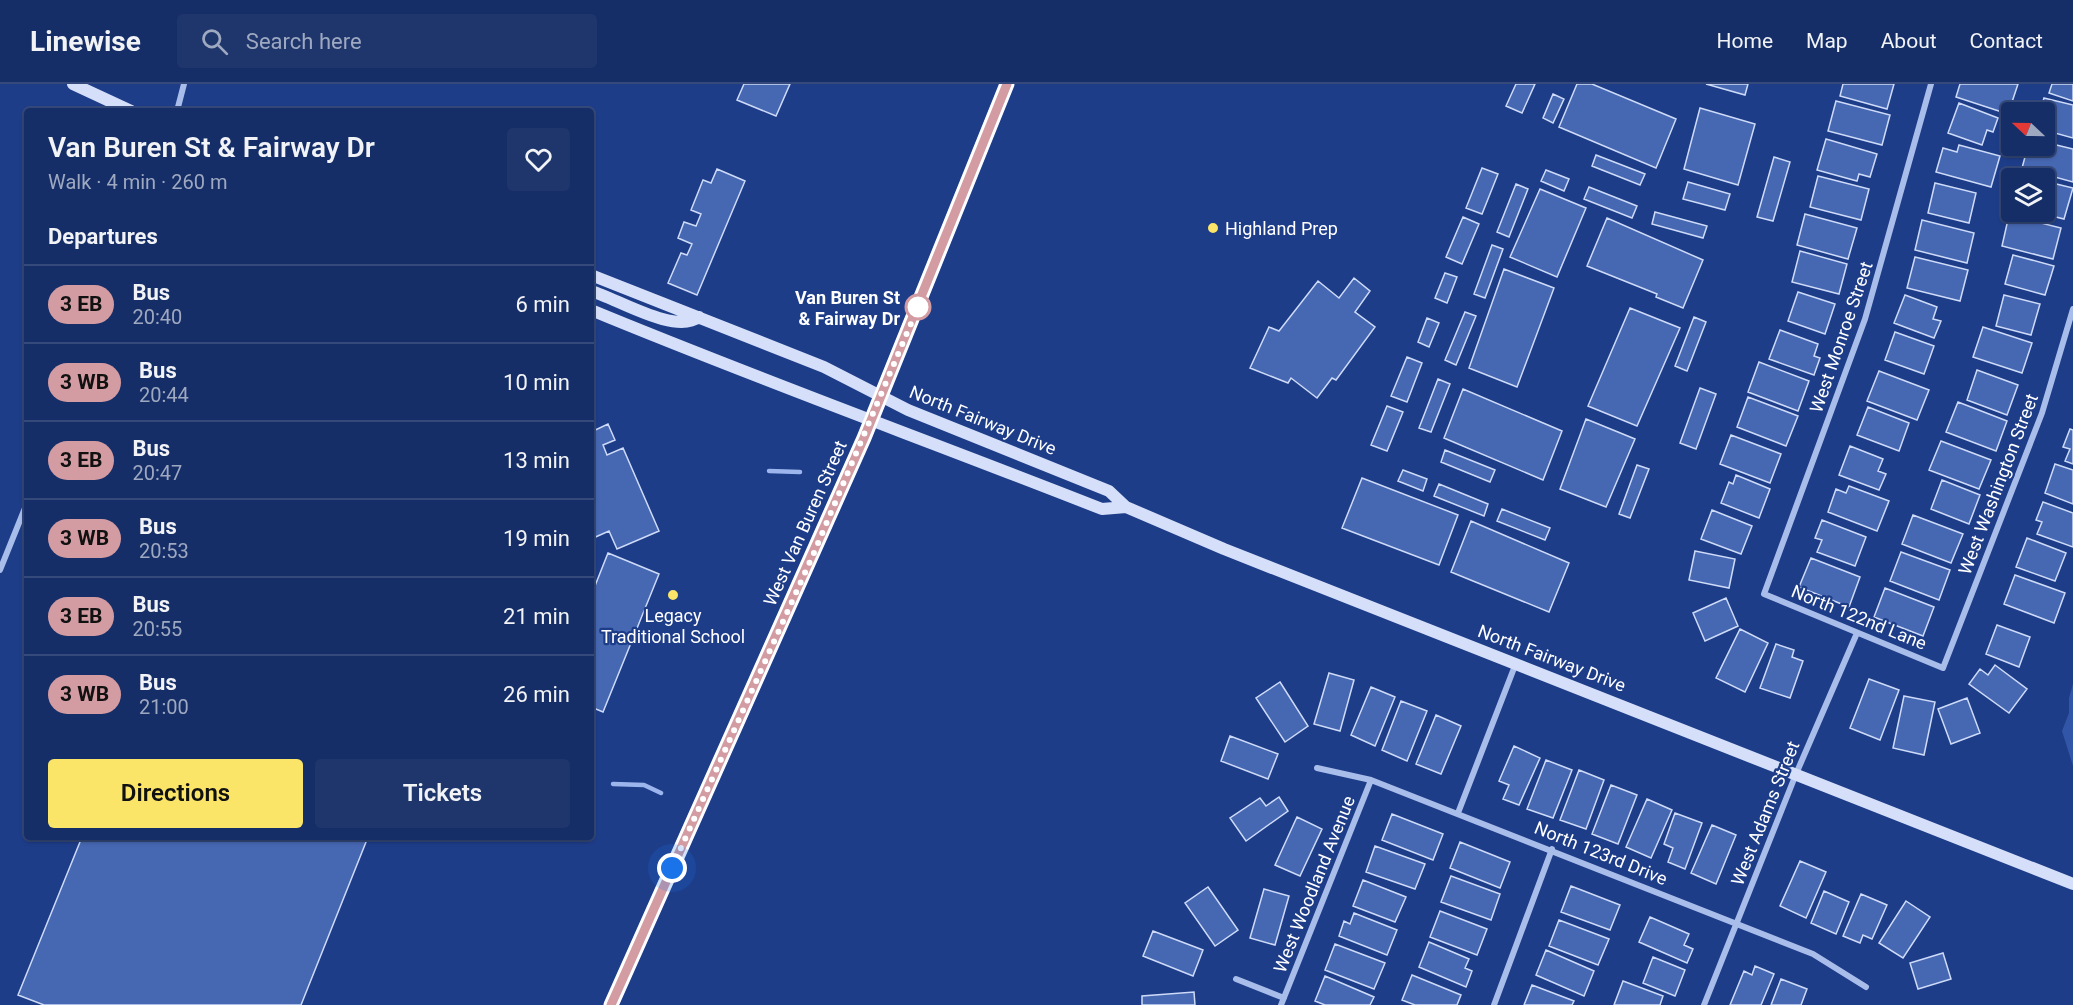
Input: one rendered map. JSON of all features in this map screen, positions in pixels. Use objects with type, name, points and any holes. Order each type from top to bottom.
[{"type":"main road","name":"West Van Buren Street","points":[[611,1005],[882,396],[1007,84]]},
{"type":"street","points":[[73,84],[125,108]]},
{"type":"street","points":[[178,108],[184,84]]},
{"type":"street","name":"West Monroe Street","points":[[1764,594],[1865,320],[1931,84]]},
{"type":"street","name":"North Fairway Drive","points":[[594,276],[824,367],[908,410],[1109,491],[1126,507],[1224,549],[2073,884]]},
{"type":"street","points":[[594,292],[671,322],[692,322],[699,317]]},
{"type":"street","name":"West Washington Street","points":[[1943,668],[2043,413],[2073,309]]},
{"type":"street","name":"North Fairway Drive","points":[[594,311],[811,398],[872,419],[1102,508],[1126,507]]},
{"type":"street","points":[[0,570],[24,510]]},
{"type":"street","name":"North 122nd Lane","points":[[1764,594],[1943,668]]},
{"type":"street","name":"West Adams Street","points":[[1704,1005],[1796,774],[1857,633]]},
{"type":"street","points":[[1458,813],[1516,663]]},
{"type":"street","name":"North 123rd Drive","points":[[1317,768],[1371,780],[1552,849],[1813,954],[1866,987]]},
{"type":"street","name":"West Woodland Avenue","points":[[1281,1005],[1371,780]]},
{"type":"street","points":[[1494,1005],[1552,849]]},
{"type":"street","name":"West Woodland Avenue","points":[[1236,979],[1284,998]]},
{"type":"shaded area","points":[[2073,684],[2073,766],[2062,731],[2069,713],[2069,698]]},
{"type":"building","points":[[744,84],[790,84],[776,116],[737,100]]},
{"type":"building","points":[[1516,84],[1535,84],[1522,113],[1506,106]]},
{"type":"building","points":[[1577,84],[1592,84],[1676,119],[1656,168],[1559,127]]},
{"type":"building","points":[[1706,84],[1748,84],[1745,95]]},
{"type":"building","points":[[1843,84],[1894,84],[1887,109],[1840,96]]},
{"type":"building","points":[[1960,84],[2018,84],[2012,102],[2001,102],[2001,112],[1956,97]]},
{"type":"building","points":[[2052,84],[2073,84],[2073,101],[2049,93]]},
{"type":"building","points":[[1553,94],[1564,99],[1553,123],[1543,118]]},
{"type":"building","points":[[2044,98],[2073,105],[2073,138],[2055,133],[2055,102],[2043,102]]},
{"type":"building","points":[[1836,101],[1890,115],[1882,145],[1828,131]]},
{"type":"building","points":[[1959,103],[1998,118],[1993,132],[1987,130],[1982,145],[1948,133]]},
{"type":"building","points":[[1700,108],[1755,124],[1738,185],[1684,169]]},
{"type":"building","points":[[1826,139],[1877,154],[1870,177],[1859,174],[1857,181],[1817,170]]},
{"type":"building","points":[[1959,145],[2000,156],[1991,187],[1936,172],[1943,148],[1957,152]]},
{"type":"building","points":[[2055,145],[2073,149],[2073,182],[2055,177],[2055,168],[2022,168],[2025,156],[2055,156]]},
{"type":"building","points":[[1596,155],[1645,174],[1640,185],[1592,166]]},
{"type":"building","points":[[1774,157],[1790,162],[1773,221],[1757,217]]},
{"type":"building","points":[[1482,168],[1498,174],[1482,214],[1466,208]]},
{"type":"building","points":[[717,169],[745,181],[697,295],[668,283],[681,253],[687,255],[692,244],[678,238],[684,222],[696,226],[701,214],[691,210],[703,180],[711,183]]},
{"type":"building","points":[[1546,170],[1569,179],[1564,191],[1541,181]]},
{"type":"building","points":[[1818,176],[1869,189],[1861,220],[1810,207]]},
{"type":"building","points":[[1688,182],[1730,194],[1725,210],[1683,199]]},
{"type":"building","points":[[1935,183],[1976,193],[1969,223],[1928,213]]},
{"type":"building","points":[[1516,184],[1528,189],[1509,237],[1497,232]]},
{"type":"building","points":[[2055,184],[2073,188],[2064,219],[2055,217]]},
{"type":"building","points":[[1589,187],[1637,206],[1632,218],[1584,199]]},
{"type":"building","points":[[1540,189],[1586,208],[1557,277],[1510,257]]},
{"type":"building","points":[[1655,212],[1707,226],[1703,238],[1652,224]]},
{"type":"building","points":[[1805,214],[1857,228],[1848,259],[1797,245]]},
{"type":"building","points":[[1463,217],[1479,224],[1462,264],[1446,257]]},
{"type":"building","points":[[1607,218],[1703,260],[1683,308],[1656,297],[1657,294],[1587,266]]},
{"type":"building","points":[[1922,220],[1974,233],[1967,263],[1915,250]]},
{"type":"building","points":[[2007,222],[2037,222],[2061,228],[2053,259],[2002,246]]},
{"type":"building","points":[[1492,245],[1503,249],[1485,298],[1474,294]]},
{"type":"building","points":[[1800,251],[1847,264],[1839,294],[1792,282]]},
{"type":"building","points":[[2013,255],[2054,266],[2045,295],[2005,284]]},
{"type":"building","points":[[1915,257],[1968,270],[1960,301],[1907,288]]},
{"type":"building","points":[[1504,269],[1554,288],[1517,387],[1469,368]]},
{"type":"building","points":[[1445,273],[1457,277],[1447,303],[1435,298]]},
{"type":"building","points":[[1354,278],[1370,291],[1355,312],[1375,327],[1336,380],[1332,378],[1317,398],[1291,378],[1288,383],[1250,368],[1269,327],[1279,331],[1318,281],[1339,298]]},
{"type":"building","points":[[1798,292],[1835,304],[1825,334],[1788,321]]},
{"type":"building","points":[[1905,295],[1937,307],[1933,319],[1941,321],[1934,338],[1894,323]]},
{"type":"building","points":[[2004,295],[2040,304],[2031,335],[1996,326]]},
{"type":"building","points":[[1630,308],[1680,328],[1637,426],[1588,406]]},
{"type":"building","points":[[1465,312],[1476,316],[1456,365],[1445,360]]},
{"type":"building","points":[[1694,317],[1706,322],[1687,371],[1675,366]]},
{"type":"building","points":[[1427,318],[1439,323],[1429,347],[1418,342]]},
{"type":"building","points":[[1983,327],[2032,343],[2022,373],[1973,357]]},
{"type":"building","points":[[1780,330],[1818,344],[1814,356],[1820,358],[1814,375],[1769,359]]},
{"type":"building","points":[[1895,332],[1934,346],[1924,374],[1885,360]]},
{"type":"building","points":[[1407,357],[1422,363],[1407,402],[1391,396]]},
{"type":"building","points":[[1759,362],[1809,381],[1798,411],[1748,392]]},
{"type":"building","points":[[1977,370],[2018,385],[2007,415],[1967,400]]},
{"type":"building","points":[[1879,371],[1929,390],[1917,420],[1867,401]]},
{"type":"building","points":[[1438,379],[1450,384],[1431,432],[1419,428]]},
{"type":"building","points":[[1700,388],[1716,394],[1696,449],[1680,443]]},
{"type":"building","points":[[1463,389],[1562,431],[1543,480],[1444,438]]},
{"type":"building","points":[[1748,397],[1798,416],[1786,446],[1737,427]]},
{"type":"building","points":[[1958,402],[2007,421],[1996,451],[1946,432]]},
{"type":"building","points":[[1387,406],[1403,412],[1387,451],[1371,445]]},
{"type":"building","points":[[1868,407],[1909,423],[1899,451],[1857,435]]},
{"type":"building","points":[[1586,419],[1635,439],[1606,507],[1560,489]]},
{"type":"building","points":[[608,424],[615,440],[603,445],[607,455],[623,448],[659,531],[617,549],[609,531],[594,538],[594,431]]},
{"type":"building","points":[[2070,429],[2073,430],[2073,464],[2065,461],[2070,449],[2063,447]]},
{"type":"building","points":[[1731,435],[1781,454],[1770,483],[1720,464]]},
{"type":"building","points":[[1941,441],[1991,460],[1979,489],[1929,470]]},
{"type":"building","points":[[1850,446],[1883,459],[1878,471],[1886,474],[1879,490],[1839,475]]},
{"type":"building","points":[[1445,450],[1495,470],[1490,482],[1441,462]]},
{"type":"building","points":[[2055,464],[2073,470],[2073,504],[2045,493]]},
{"type":"building","points":[[1637,465],[1649,469],[1630,518],[1619,514]]},
{"type":"building","points":[[1403,470],[1427,479],[1423,491],[1398,481]]},
{"type":"building","points":[[1736,475],[1770,489],[1759,518],[1721,503],[1729,482],[1733,484]]},
{"type":"building","points":[[1362,478],[1458,515],[1439,565],[1342,528]]},
{"type":"building","points":[[1942,480],[1980,495],[1969,524],[1931,509]]},
{"type":"building","points":[[1439,484],[1488,504],[1484,516],[1434,496]]},
{"type":"building","points":[[1849,486],[1889,501],[1877,531],[1828,512],[1836,489],[1846,493]]},
{"type":"building","points":[[2043,502],[2073,513],[2073,547],[2037,534],[2042,522],[2036,520]]},
{"type":"building","points":[[1502,509],[1550,528],[1545,540],[1497,521]]},
{"type":"building","points":[[1712,510],[1752,526],[1741,554],[1701,539]]},
{"type":"building","points":[[1913,515],[1963,534],[1951,563],[1902,544]]},
{"type":"building","points":[[1822,520],[1866,537],[1855,566],[1817,552],[1822,540],[1815,538]]},
{"type":"building","points":[[1471,521],[1569,563],[1549,612],[1451,572]]},
{"type":"building","points":[[2027,538],[2066,553],[2055,581],[2016,567]]},
{"type":"building","points":[[1695,551],[1735,559],[1729,588],[1689,580]]},
{"type":"building","points":[[1901,552],[1950,570],[1939,600],[1890,581]]},
{"type":"building","points":[[608,553],[659,574],[603,712],[594,708],[594,588]]},
{"type":"building","points":[[1811,558],[1860,577],[1849,607],[1799,587]]},
{"type":"building","points":[[2015,575],[2065,593],[2054,623],[2004,604]]},
{"type":"building","points":[[1885,588],[1934,607],[1923,636],[1874,617]]},
{"type":"building","points":[[1726,598],[1738,626],[1705,641],[1693,613]]},
{"type":"building","points":[[1997,625],[2030,637],[2019,667],[1986,654]]},
{"type":"building","points":[[1740,629],[1768,643],[1745,692],[1716,678]]},
{"type":"building","points":[[1776,644],[1794,650],[1792,657],[1803,661],[1790,698],[1760,688]]},
{"type":"building","points":[[1995,665],[2027,689],[2009,713],[1969,684],[1980,669],[1988,675]]},
{"type":"building","points":[[1329,673],[1354,680],[1340,731],[1314,724]]},
{"type":"building","points":[[1869,679],[1899,690],[1880,740],[1850,728]]},
{"type":"building","points":[[1280,682],[1308,726],[1285,742],[1256,698]]},
{"type":"building","points":[[1371,687],[1395,697],[1375,746],[1351,735]]},
{"type":"building","points":[[1904,696],[1935,702],[1924,755],[1893,748]]},
{"type":"building","points":[[1967,698],[1980,733],[1951,744],[1938,709]]},
{"type":"building","points":[[1401,701],[1427,711],[1407,761],[1382,750]]},
{"type":"building","points":[[1436,715],[1461,726],[1441,774],[1416,764]]},
{"type":"building","points":[[1230,736],[1278,754],[1268,779],[1221,761]]},
{"type":"building","points":[[1514,746],[1540,758],[1519,805],[1503,799],[1509,785],[1499,781]]},
{"type":"building","points":[[1546,760],[1572,770],[1553,818],[1527,809]]},
{"type":"building","points":[[1579,770],[1604,780],[1586,829],[1560,820]]},
{"type":"building","points":[[1611,785],[1637,795],[1618,844],[1592,834]]},
{"type":"building","points":[[1279,797],[1288,811],[1246,841],[1230,818],[1260,798],[1266,806]]},
{"type":"building","points":[[1647,799],[1672,810],[1651,858],[1626,847]]},
{"type":"building","points":[[1675,813],[1702,823],[1685,869],[1668,862],[1673,848],[1664,844]]},
{"type":"building","points":[[1392,814],[1443,834],[1433,860],[1382,840]]},
{"type":"building","points":[[1297,817],[1322,829],[1300,876],[1275,865]]},
{"type":"building","points":[[1712,825],[1736,835],[1716,884],[1691,873]]},
{"type":"building","points":[[81,840],[367,840],[301,1005],[44,1005],[18,995]]},
{"type":"building","points":[[1460,842],[1510,862],[1500,888],[1450,868]]},
{"type":"building","points":[[1375,846],[1425,864],[1415,889],[1366,872]]},
{"type":"building","points":[[1800,861],[1826,872],[1806,918],[1780,906]]},
{"type":"building","points":[[1451,876],[1500,894],[1491,920],[1441,902]]},
{"type":"building","points":[[1363,880],[1406,897],[1395,922],[1353,906]]},
{"type":"building","points":[[1571,886],[1620,905],[1610,930],[1561,912]]},
{"type":"building","points":[[1208,887],[1238,930],[1215,946],[1185,903]]},
{"type":"building","points":[[1264,889],[1289,896],[1275,945],[1250,938]]},
{"type":"building","points":[[1824,891],[1849,902],[1836,934],[1811,923]]},
{"type":"building","points":[[1861,894],[1887,905],[1872,939],[1863,935],[1860,943],[1843,936]]},
{"type":"building","points":[[1906,901],[1930,917],[1903,958],[1879,943]]},
{"type":"building","points":[[1440,911],[1487,929],[1477,955],[1430,937]]},
{"type":"building","points":[[1354,913],[1397,930],[1387,955],[1339,936],[1344,921],[1350,924]]},
{"type":"building","points":[[1650,917],[1689,934],[1684,945],[1693,949],[1687,963],[1639,942]]},
{"type":"building","points":[[1559,920],[1609,939],[1598,965],[1549,946]]},
{"type":"building","points":[[1153,931],[1203,950],[1193,976],[1143,956]]},
{"type":"building","points":[[1429,942],[1469,959],[1465,968],[1472,971],[1466,987],[1419,967]]},
{"type":"building","points":[[1335,944],[1385,963],[1374,989],[1325,970]]},
{"type":"building","points":[[1546,950],[1594,971],[1584,996],[1536,975]]},
{"type":"building","points":[[1943,953],[1951,979],[1918,989],[1910,963]]},
{"type":"building","points":[[1653,957],[1685,970],[1675,996],[1643,983]]},
{"type":"building","points":[[1755,966],[1774,974],[1761,1005],[1730,1005],[1744,971],[1752,975]]},
{"type":"building","points":[[1412,975],[1461,995],[1457,1005],[1415,1005],[1402,1000]]},
{"type":"building","points":[[1325,976],[1374,997],[1370,1005],[1325,1005],[1315,1001]]},
{"type":"building","points":[[1781,979],[1807,989],[1801,1005],[1771,1005]]},
{"type":"building","points":[[1623,981],[1663,996],[1660,1005],[1614,1005]]},
{"type":"building","points":[[1532,985],[1574,1001],[1572,1005],[1524,1005]]},
{"type":"building","points":[[1194,992],[1195,1005],[1142,1005],[1142,996]]},
{"type":"waterway","points":[[769,471],[800,472]]},
{"type":"waterway","points":[[613,784],[644,785],[661,793]]},
{"type":"bus line","points":[[611,1005],[890,378],[1007,84]]},
{"type":"place","name":"Highland Prep","points":[[1213,228]]},
{"type":"place","name":"Van Buren St & Fairway Dr","points":[[918,307]]},
{"type":"place","name":"Legacy Traditional School","points":[[673,595]]},
{"type":"route","points":[[672,868],[813,555],[890,378],[918,307]]}]
